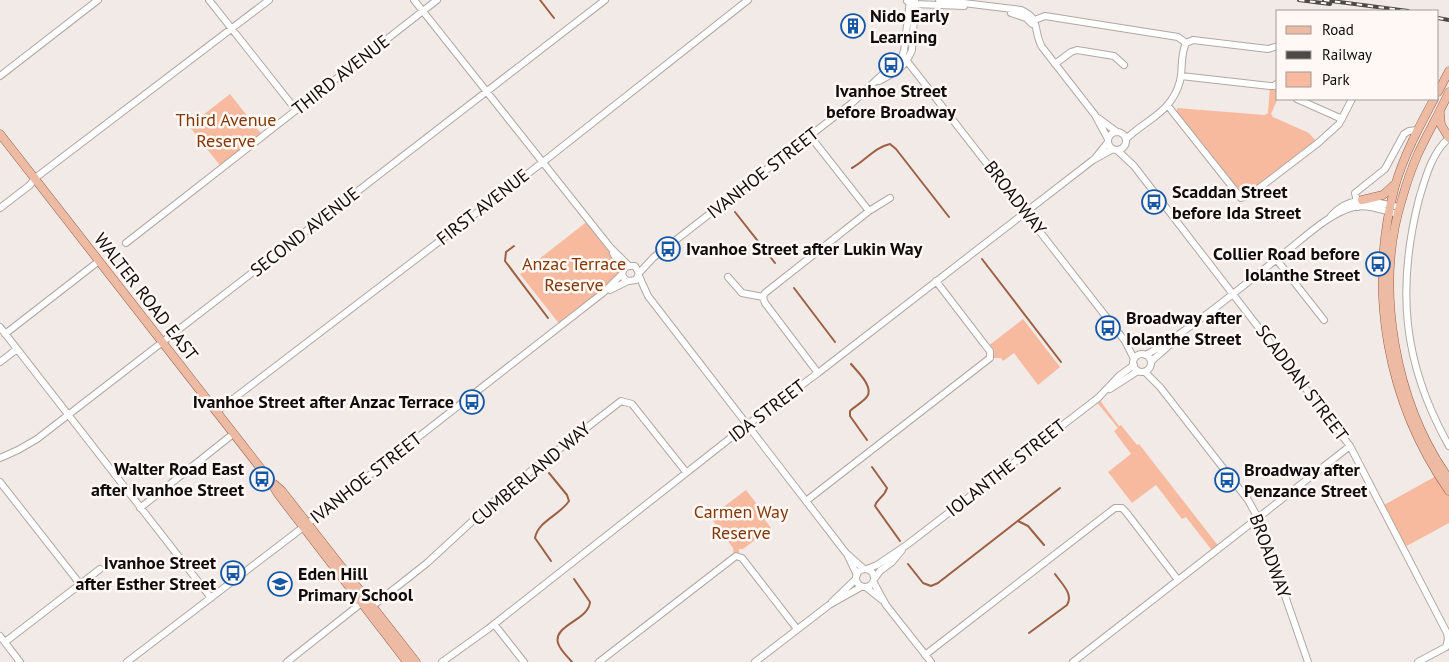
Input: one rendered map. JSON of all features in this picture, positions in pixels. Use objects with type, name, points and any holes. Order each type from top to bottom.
[{"type":"main road","points":[[1439,90],[1449,71]]},
{"type":"main road","points":[[1449,92],[1416,158],[1394,230],[1389,279],[1392,331],[1401,372],[1419,424],[1449,479]]},
{"type":"main road","points":[[1433,100],[1417,130],[1396,184],[1384,248],[1382,283],[1386,333],[1399,388],[1410,420],[1424,450],[1449,491]]},
{"type":"main road","points":[[1440,111],[1441,125],[1449,138]]},
{"type":"main road","name":"WALTER ROAD EAST","points":[[0,134],[269,479],[278,494],[305,525],[364,601],[407,662]]},
{"type":"main road","points":[[1359,203],[1383,195],[1396,184]]},
{"type":"main road","name":"WALTER ROAD EAST","points":[[369,608],[416,662]]},
{"type":"street","points":[[0,76],[98,0]]},
{"type":"street","points":[[209,0],[296,110]]},
{"type":"street","points":[[0,208],[30,185],[34,178],[269,0]]},
{"type":"street","points":[[414,0],[610,247],[631,266],[638,269],[648,296],[846,553],[865,569],[873,573],[874,580],[886,604],[931,662]]},
{"type":"street","name":"THIRD AVENUE","points":[[126,243],[437,0]]},
{"type":"street","name":"SECOND AVENUE","points":[[0,458],[27,445],[68,415],[605,0]]},
{"type":"street","name":"FIRST AVENUE","points":[[216,412],[543,162],[748,0]]},
{"type":"street","points":[[939,0],[1021,10],[1030,14],[1042,47],[1095,115],[1108,141]]},
{"type":"street","points":[[905,58],[912,50],[911,1],[994,10],[1020,15],[1032,20],[1045,16],[1178,37],[1186,43]]},
{"type":"street","points":[[1036,31],[1050,18]]},
{"type":"street","points":[[1276,47],[1268,49],[1193,40],[1186,43],[1183,49],[1181,76],[1175,98],[1168,106],[1241,198],[1250,195],[1318,143],[1339,124],[1352,100]]},
{"type":"street","points":[[1055,64],[1071,52],[1077,50],[1114,56],[1124,65]]},
{"type":"street","name":"IVANHOE STREET","points":[[631,266],[654,256],[852,103],[905,58]]},
{"type":"street","name":"BROADWAY","points":[[905,58],[1126,341],[1138,367],[1160,387],[1248,500],[1258,518],[1308,662]]},
{"type":"street","points":[[1181,76],[1270,86],[1276,84]]},
{"type":"street","points":[[1299,100],[1342,119]]},
{"type":"street","name":"IDA STREET","points":[[442,662],[494,624],[686,472],[1093,160],[1125,143],[1136,130],[1168,106]]},
{"type":"street","points":[[1095,115],[1118,132],[1136,130]]},
{"type":"street","points":[[1359,203],[1355,194],[1385,169],[1404,134],[1417,130]]},
{"type":"street","name":"IDA STREET","points":[[1093,160],[1108,141],[1111,134],[1118,132]]},
{"type":"street","name":"SCADDAN STREET","points":[[1118,132],[1125,143],[1134,166]]},
{"type":"street","points":[[810,136],[868,211]]},
{"type":"street","points":[[1449,138],[1434,158],[1421,192],[1411,233],[1406,304],[1411,349],[1421,386],[1435,421],[1449,446]]},
{"type":"street","name":"SCADDAN STREET","points":[[1108,141],[1115,150],[1134,166],[1350,446],[1447,633],[1448,648]]},
{"type":"street","points":[[763,297],[767,291],[868,211],[890,198]]},
{"type":"street","points":[[1138,367],[1143,354],[1176,336],[1233,294],[1326,221],[1339,208],[1359,203],[1375,208],[1399,211]]},
{"type":"street","points":[[610,247],[623,272],[624,278],[648,296]]},
{"type":"street","name":"IVANHOE STREET","points":[[639,275],[654,256]]},
{"type":"street","points":[[1276,259],[1324,320]]},
{"type":"street","points":[[5,334],[99,262]]},
{"type":"street","points":[[623,272],[631,266]]},
{"type":"street","name":"IVANHOE STREET","points":[[127,662],[604,292],[623,272]]},
{"type":"street","points":[[629,282],[636,280],[639,275]]},
{"type":"street","points":[[728,277],[742,293],[763,297]]},
{"type":"street","points":[[806,501],[990,358],[990,352],[986,345],[936,281]]},
{"type":"street","name":"IVANHOE STREET","points":[[604,292],[629,282]]},
{"type":"street","points":[[763,297],[765,303],[818,372]]},
{"type":"street","points":[[0,328],[211,598]]},
{"type":"street","points":[[1138,367],[1151,364],[1157,356],[1170,346],[1176,336]]},
{"type":"street","name":"BROADWAY","points":[[1126,341],[1143,354],[1151,364],[1160,387]]},
{"type":"street","points":[[0,362],[17,350]]},
{"type":"street","name":"IOLANTHE STREET","points":[[856,577],[865,569],[880,563],[908,544],[1138,367]]},
{"type":"street","name":"CUMBERLAND WAY","points":[[369,608],[427,563],[504,492],[621,402],[632,404],[686,472]]},
{"type":"street","points":[[140,508],[233,434]]},
{"type":"street","points":[[1073,662],[1350,446]]},
{"type":"street","points":[[0,482],[80,584]]},
{"type":"street","points":[[925,655],[1115,508],[1122,508],[1126,512],[1178,580]]},
{"type":"street","name":"IOLANTHE STREET","points":[[864,587],[874,580],[880,571],[892,562],[908,544]]},
{"type":"street","points":[[846,553],[856,577],[864,587],[886,604]]},
{"type":"street","points":[[599,662],[736,556],[742,558],[797,629]]},
{"type":"street","points":[[5,642],[100,569]]},
{"type":"street","points":[[829,605],[856,577]]},
{"type":"street","points":[[755,662],[829,605],[864,587]]},
{"type":"street","points":[[287,662],[364,601]]},
{"type":"street","points":[[494,624],[524,662]]},
{"type":"street","points":[[0,636],[20,662]]},
{"type":"street","points":[[1418,662],[1448,648]]},
{"type":"green space","points":[[1276,84],[1277,100],[1271,114],[1273,117],[1309,133],[1318,143],[1250,195],[1241,198],[1177,117],[1177,108],[1265,115],[1268,113],[1270,86]]},
{"type":"green space","name":"Third Avenue Reserve","points":[[230,94],[263,136],[222,168],[189,126]]},
{"type":"green space","name":"Anzac Terrace Reserve","points":[[589,220],[610,247],[622,274],[561,326],[520,274]]},
{"type":"green space","points":[[1023,319],[1060,367],[1038,385],[1014,353],[1003,361],[1001,358],[990,358],[987,347]]},
{"type":"green space","points":[[1098,398],[1119,426],[1121,425],[1137,445],[1139,444],[1220,548],[1214,553],[1186,517],[1182,519],[1156,485],[1132,503],[1108,472],[1131,454],[1114,431],[1118,428],[1095,400]]},
{"type":"green space","points":[[1438,475],[1449,491],[1449,523],[1403,548],[1382,506]]},
{"type":"green space","name":"Carmen Way Reserve","points":[[746,490],[763,512],[761,514],[771,528],[743,549],[739,549],[739,556],[734,557],[733,548],[710,517]]},
{"type":"waterway","points":[[540,0],[554,18]]},
{"type":"waterway","points":[[852,168],[875,151],[890,144],[896,149],[949,217]]},
{"type":"waterway","points":[[735,212],[775,263]]},
{"type":"waterway","points":[[514,246],[506,252],[505,261],[548,318]]},
{"type":"waterway","points":[[982,259],[1061,362]]},
{"type":"waterway","points":[[794,288],[835,342]]},
{"type":"waterway","points":[[851,364],[863,378],[869,391],[867,397],[850,411],[850,416],[867,440]]},
{"type":"waterway","points":[[872,467],[887,488],[875,506],[900,541]]},
{"type":"waterway","points":[[549,473],[567,495],[569,501],[540,527],[535,538],[551,561]]},
{"type":"waterway","points":[[908,564],[923,583],[931,586],[938,583],[1060,488]]},
{"type":"waterway","points":[[1018,521],[1028,526],[1044,545]]},
{"type":"waterway","points":[[1029,633],[1067,605],[1069,601],[1068,593],[1055,574]]},
{"type":"waterway","points":[[572,662],[560,648],[558,637],[566,627],[584,613],[590,602],[574,579]]},
{"type":"railway","points":[[1299,0],[1330,4]]},
{"type":"railway","points":[[1324,0],[1400,10]]},
{"type":"railway","points":[[1439,18],[1449,20]]},
{"type":"place","name":"Nido Early Learning","points":[[853,26]]},
{"type":"place","name":"Ivanhoe Street before Broadway","points":[[891,65]]},
{"type":"place","name":"Scaddan Street before Ida Street","points":[[1154,202]]},
{"type":"place","name":"Ivanhoe Street after Lukin Way","points":[[668,249]]},
{"type":"place","name":"Collier Road before Iolanthe Street","points":[[1378,264]]},
{"type":"place","name":"Broadway after Iolanthe Street","points":[[1108,328]]},
{"type":"place","name":"Ivanhoe Street after Anzac Terrace","points":[[472,402]]},
{"type":"place","name":"Walter Road East after Ivanhoe Street","points":[[262,479]]},
{"type":"place","name":"Broadway after Penzance Street","points":[[1227,480]]},
{"type":"place","name":"Ivanhoe Street after Esther Street","points":[[233,573]]},
{"type":"place","name":"Eden Hill Primary School","points":[[280,584]]}]
